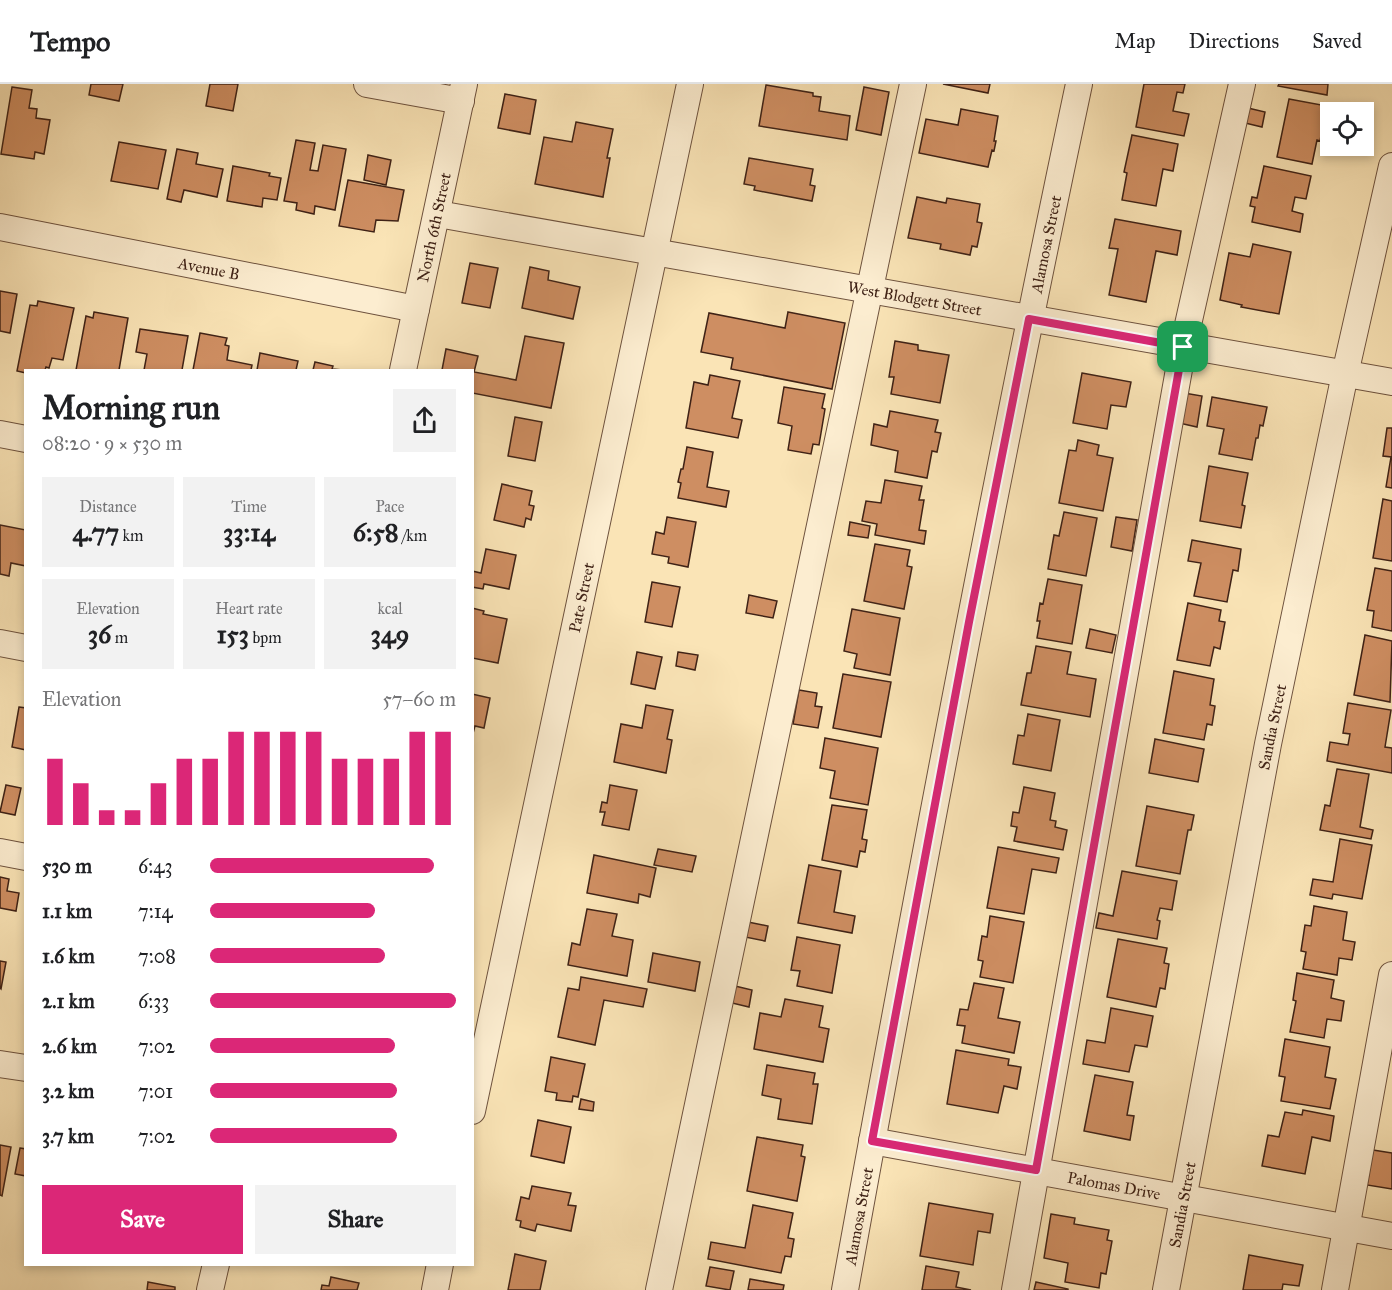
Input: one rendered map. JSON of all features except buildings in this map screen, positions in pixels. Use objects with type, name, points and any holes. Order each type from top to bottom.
[{"type":"street","points":[[367,84],[463,93]]},
{"type":"street","name":"Pate Street","points":[[474,1102],[690,84]]},
{"type":"street","points":[[659,1290],[913,84]]},
{"type":"street","name":"Alamosa Street","points":[[845,1290],[963,658],[1029,319],[1078,84]]},
{"type":"street","points":[[1015,1290],[1183,347],[1242,84]]},
{"type":"street","name":"North 6th Street","points":[[403,369],[463,93]]},
{"type":"street","name":"Sandia Street","points":[[1166,1290],[1268,744],[1345,374],[1392,166]]},
{"type":"street","name":"West Blodgett Street","points":[[438,214],[1392,382]]},
{"type":"street","name":"Avenue B","points":[[0,227],[417,309]]},
{"type":"street","points":[[0,434],[24,439]]},
{"type":"street","points":[[0,643],[24,648]]},
{"type":"street","points":[[0,852],[24,856]]},
{"type":"street","points":[[1335,1290],[1392,975]]},
{"type":"street","points":[[0,1064],[24,1068]]},
{"type":"street","name":"Palomas Drive","points":[[872,1141],[1392,1236]]},
{"type":"street","points":[[210,1290],[216,1266]]},
{"type":"street","points":[[435,1290],[440,1266]]},
{"type":"route","points":[[1029,319],[1183,347],[1036,1170],[872,1141],[969,622],[1029,319]]}]
